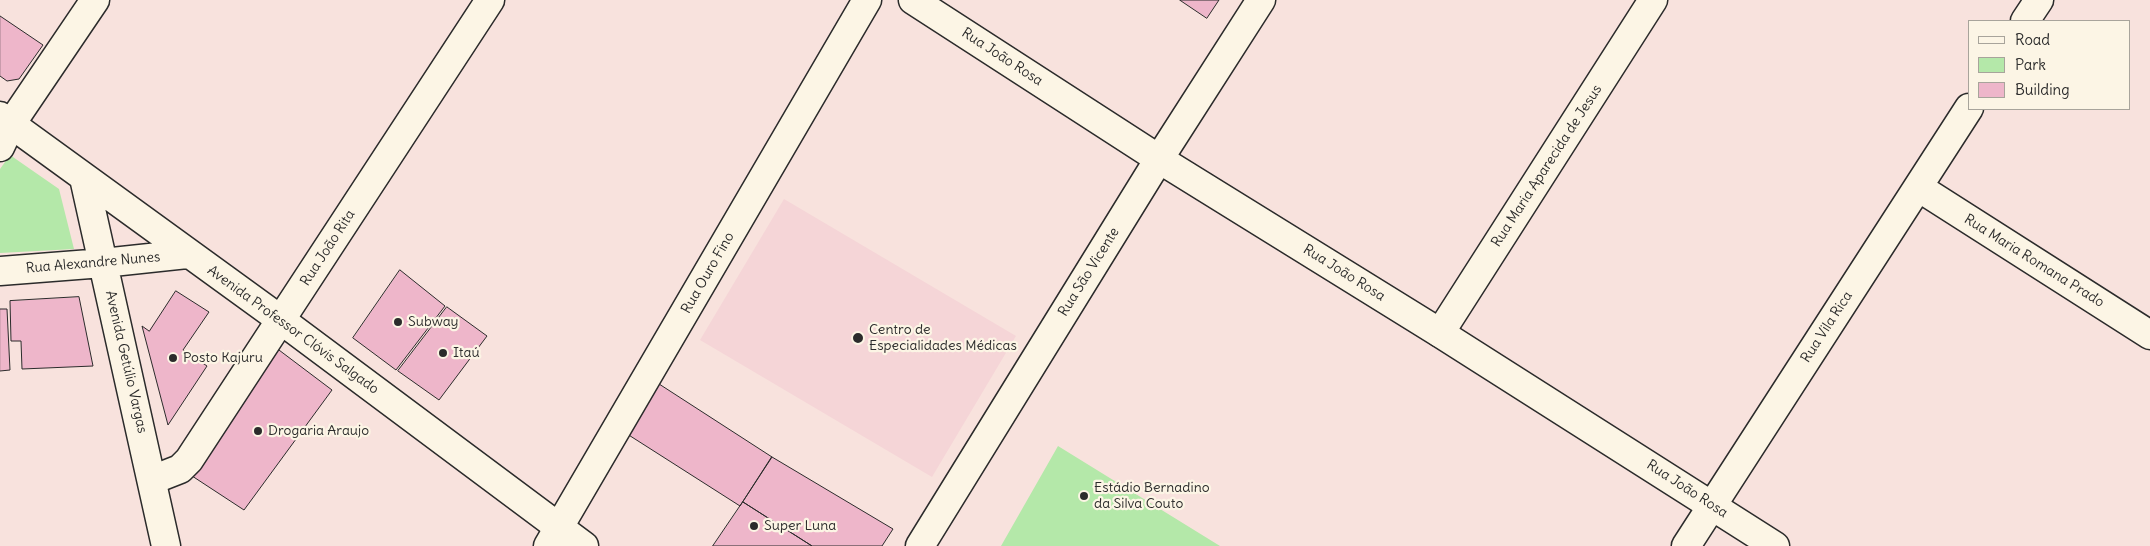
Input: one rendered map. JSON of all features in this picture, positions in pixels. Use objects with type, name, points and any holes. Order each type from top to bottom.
[{"type":"street","points":[[4,129],[95,0]]},
{"type":"street","name":"Rua João Rita","points":[[152,480],[180,469],[189,460],[490,0]]},
{"type":"street","name":"Rua Ouro Fino","points":[[554,537],[867,0]]},
{"type":"street","name":"Rua João Rosa","points":[[913,0],[1159,159],[1440,333],[1775,546]]},
{"type":"street","name":"Rua São Vicente","points":[[920,546],[1159,159],[1261,0]]},
{"type":"street","name":"Rua Maria Aparecida de Jesus","points":[[1440,333],[1654,0]]},
{"type":"street","points":[[2026,20],[2039,0]]},
{"type":"street","name":"Rua Vila Rica","points":[[1686,546],[1968,110]]},
{"type":"street","name":"Avenida Professor Clóvis Salgado","points":[[4,129],[84,178],[281,320],[554,537],[584,546]]},
{"type":"street","name":"Avenida Getúlio Vargas","points":[[84,178],[166,546]]},
{"type":"street","name":"Rua Maria Romana Prado","points":[[1918,187],[2150,334]]},
{"type":"street","name":"Rua Alexandre Nunes","points":[[0,271],[103,264],[187,254]]},
{"type":"shaded area","name":"Centro de Especialidades Médicas","points":[[784,199],[1016,336],[932,477],[700,340]]},
{"type":"green space","points":[[10,155],[59,189],[74,249],[0,253],[0,169]]},
{"type":"green space","name":"Estádio Bernadino da Silva Couto","points":[[1058,446],[1220,546],[1001,546]]},
{"type":"building","points":[[1180,0],[1219,0],[1207,18]]},
{"type":"building","points":[[0,16],[43,45],[19,79],[7,81],[0,76]]},
{"type":"building","name":"Subway","points":[[400,270],[445,306],[396,370],[353,338]]},
{"type":"building","name":"Posto Kajuru","points":[[176,291],[209,312],[183,350],[207,366],[168,425],[142,326],[149,331]]},
{"type":"building","points":[[79,297],[93,366],[22,369],[21,341],[11,341],[10,301]]},
{"type":"building","name":"Itaú","points":[[447,307],[487,336],[439,400],[398,371]]},
{"type":"building","points":[[0,309],[7,309],[10,370],[0,371]]},
{"type":"building","name":"Drogaria Araujo","points":[[271,344],[332,390],[244,510],[186,472]]},
{"type":"building","points":[[656,382],[772,457],[740,506],[624,432]]},
{"type":"building","points":[[772,457],[893,529],[882,546],[812,546],[743,502]]},
{"type":"building","name":"Super Luna","points":[[743,502],[812,546],[713,546]]},
{"type":"place","name":"Subway","points":[[398,322]]},
{"type":"place","name":"Centro de Especialidades Médicas","points":[[858,338]]},
{"type":"place","name":"Itaú","points":[[443,353]]},
{"type":"place","name":"Posto Kajuru","points":[[173,358]]},
{"type":"place","name":"Drogaria Araujo","points":[[258,431]]},
{"type":"place","name":"Estádio Bernadino da Silva Couto","points":[[1084,496]]},
{"type":"place","name":"Super Luna","points":[[754,526]]}]
